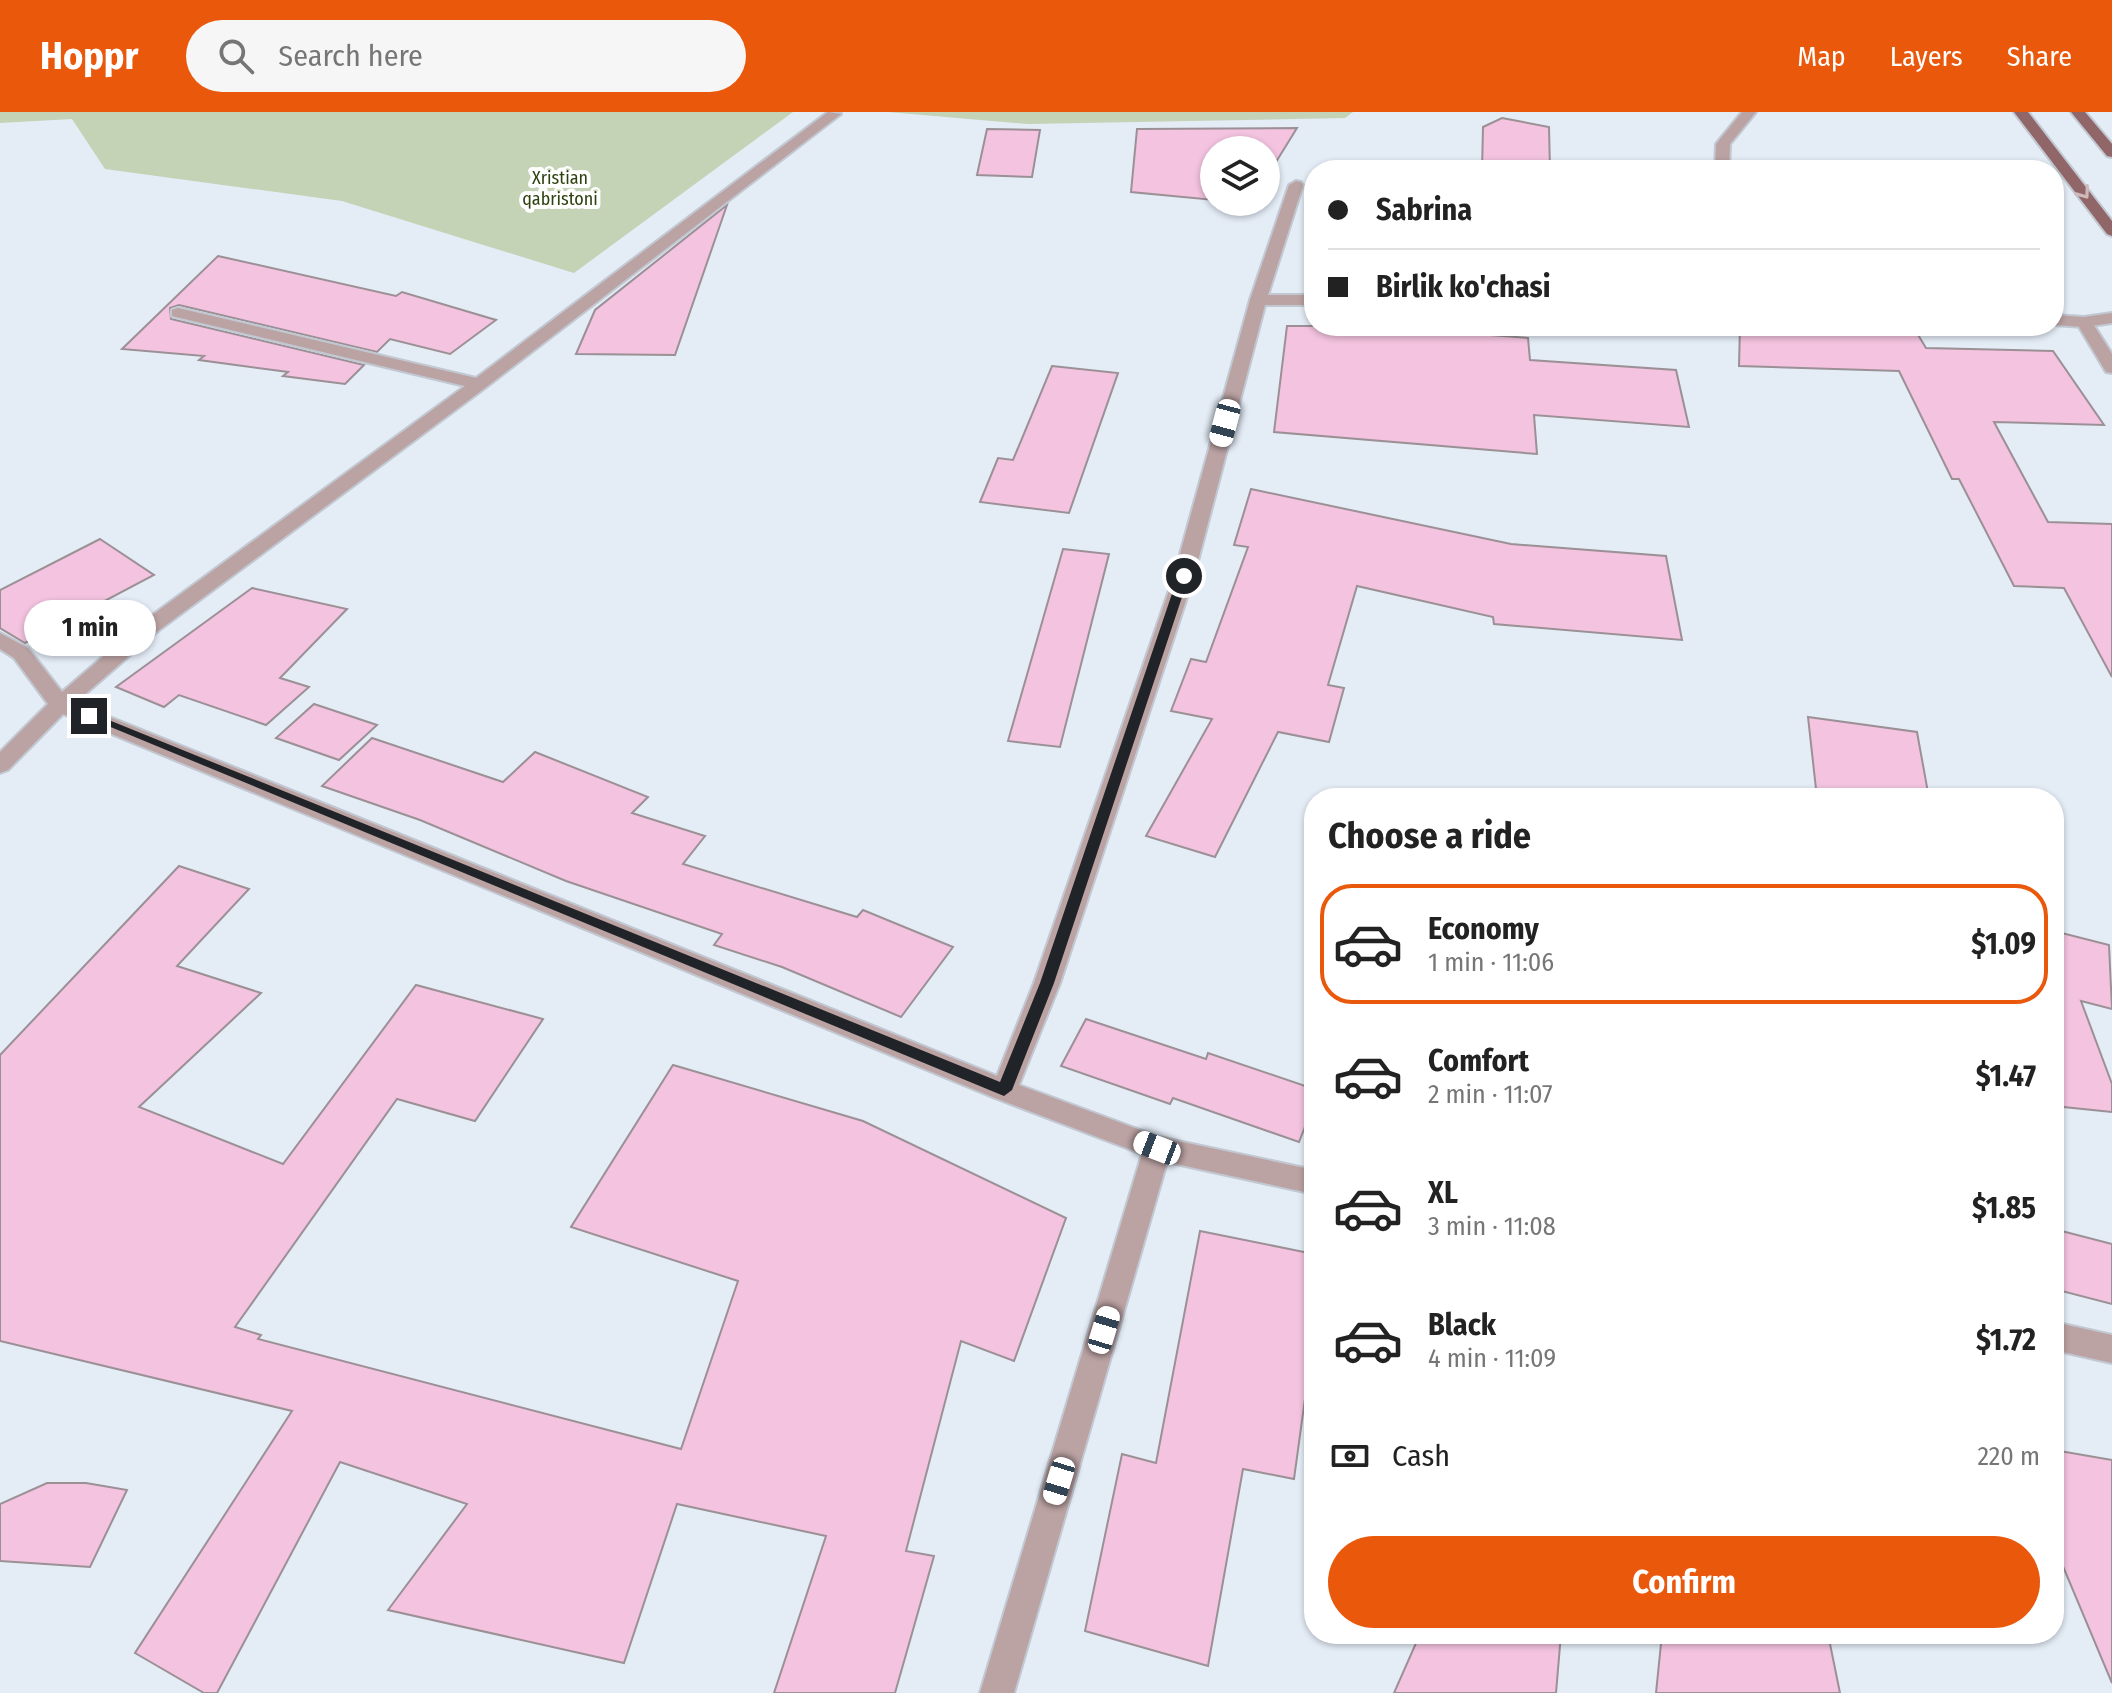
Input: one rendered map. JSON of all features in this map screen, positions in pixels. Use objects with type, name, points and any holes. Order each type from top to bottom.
[{"type":"main road","points":[[2021,112],[2058,160]]},
{"type":"main road","points":[[2078,112],[2112,153]]},
{"type":"main road","points":[[2064,168],[2112,231]]},
{"type":"street","points":[[1722,160],[1723,144],[1749,112]]},
{"type":"street","points":[[0,765],[60,705],[151,626],[479,384],[834,114]]},
{"type":"street","points":[[1004,1090],[1047,983],[1184,576],[1258,300],[1296,185]]},
{"type":"street","points":[[1258,300],[1304,300]]},
{"type":"street","points":[[178,313],[479,384]]},
{"type":"street","points":[[2064,321],[2084,322],[2112,318]]},
{"type":"street","points":[[2084,322],[2112,368]]},
{"type":"street","points":[[0,640],[21,653],[60,705],[1004,1090],[1157,1148],[1304,1180]]},
{"type":"street","points":[[997,1693],[1157,1148]]},
{"type":"street","points":[[2064,1338],[2112,1349]]},
{"type":"green space","name":"Xristian qabristoni","points":[[0,112],[793,112],[574,273],[342,201],[105,169],[72,119],[0,123]]},
{"type":"green space","points":[[888,112],[1353,112],[1345,118],[1028,124]]},
{"type":"building","points":[[1502,118],[1549,127],[1550,160],[1482,160],[1483,127]]},
{"type":"building","points":[[1297,128],[1280,155],[1280,136],[1200,136],[1200,199],[1131,192],[1137,129]]},
{"type":"building","points":[[987,129],[1040,130],[1032,177],[977,175]]},
{"type":"building","points":[[727,205],[675,355],[576,354],[595,310]]},
{"type":"building","points":[[218,256],[396,296],[402,292],[496,320],[450,354],[390,339],[377,352],[179,305],[170,308],[171,319],[364,365],[345,384],[283,376],[288,372],[199,360],[204,356],[122,349]]},
{"type":"building","points":[[1287,326],[1304,326],[1304,336],[1528,338],[1530,360],[1676,370],[1689,427],[1534,415],[1537,454],[1274,432]]},
{"type":"building","points":[[1740,336],[1919,336],[1926,348],[2053,351],[2104,425],[1994,422],[2048,522],[2112,524],[2112,677],[2064,588],[2014,586],[1959,479],[1952,479],[1899,371],[1739,366]]},
{"type":"building","points":[[1052,366],[1118,373],[1069,513],[980,502],[998,458],[1013,460]]},
{"type":"building","points":[[1251,489],[1511,544],[1666,556],[1682,640],[1494,624],[1493,617],[1357,586],[1328,685],[1344,688],[1329,742],[1278,732],[1215,857],[1146,836],[1212,719],[1171,711],[1191,659],[1206,662],[1248,547],[1234,545]]},
{"type":"building","points":[[100,539],[154,575],[25,643],[0,628],[0,590]]},
{"type":"building","points":[[1063,549],[1109,554],[1060,747],[1008,741]]},
{"type":"building","points":[[252,588],[347,609],[280,678],[309,687],[266,725],[179,695],[164,707],[116,687]]},
{"type":"building","points":[[314,704],[377,725],[339,760],[276,738]]},
{"type":"building","points":[[1808,717],[1917,732],[1927,788],[1816,788]]},
{"type":"building","points":[[372,738],[503,782],[535,752],[648,797],[632,813],[705,836],[683,864],[857,917],[863,910],[953,947],[901,1017],[782,967],[714,945],[722,934],[566,881],[420,820],[322,786]]},
{"type":"building","points":[[179,866],[249,889],[177,966],[261,993],[139,1107],[283,1164],[416,985],[543,1019],[475,1121],[397,1099],[235,1327],[261,1335],[258,1339],[681,1449],[738,1281],[571,1227],[673,1065],[863,1121],[1066,1218],[1014,1361],[961,1341],[906,1551],[934,1556],[895,1693],[774,1693],[826,1536],[677,1504],[624,1663],[388,1610],[467,1504],[340,1462],[217,1693],[204,1693],[135,1653],[292,1411],[0,1341],[0,1055]]},
{"type":"building","points":[[2064,934],[2109,945],[2112,1009],[2081,1001],[2112,1084],[2112,1112],[2064,1107]]},
{"type":"building","points":[[1086,1019],[1206,1059],[1208,1053],[1304,1086],[1304,1129],[1299,1142],[1173,1098],[1170,1104],[1061,1066]]},
{"type":"building","points":[[1200,1231],[1304,1252],[1304,1406],[1294,1479],[1243,1469],[1208,1666],[1085,1631],[1122,1454],[1156,1463]]},
{"type":"building","points":[[2064,1232],[2112,1244],[2112,1304],[2064,1292]]},
{"type":"building","points":[[2064,1452],[2112,1460],[2112,1683],[2064,1569]]},
{"type":"building","points":[[47,1483],[86,1483],[127,1490],[90,1567],[0,1561],[0,1504]]},
{"type":"building","points":[[1416,1644],[1560,1644],[1556,1693],[1394,1693]]},
{"type":"building","points":[[1661,1644],[1830,1644],[1840,1693],[1656,1693]]},
{"type":"route","points":[[89,716],[1004,1090],[1047,983],[1184,576]]}]
